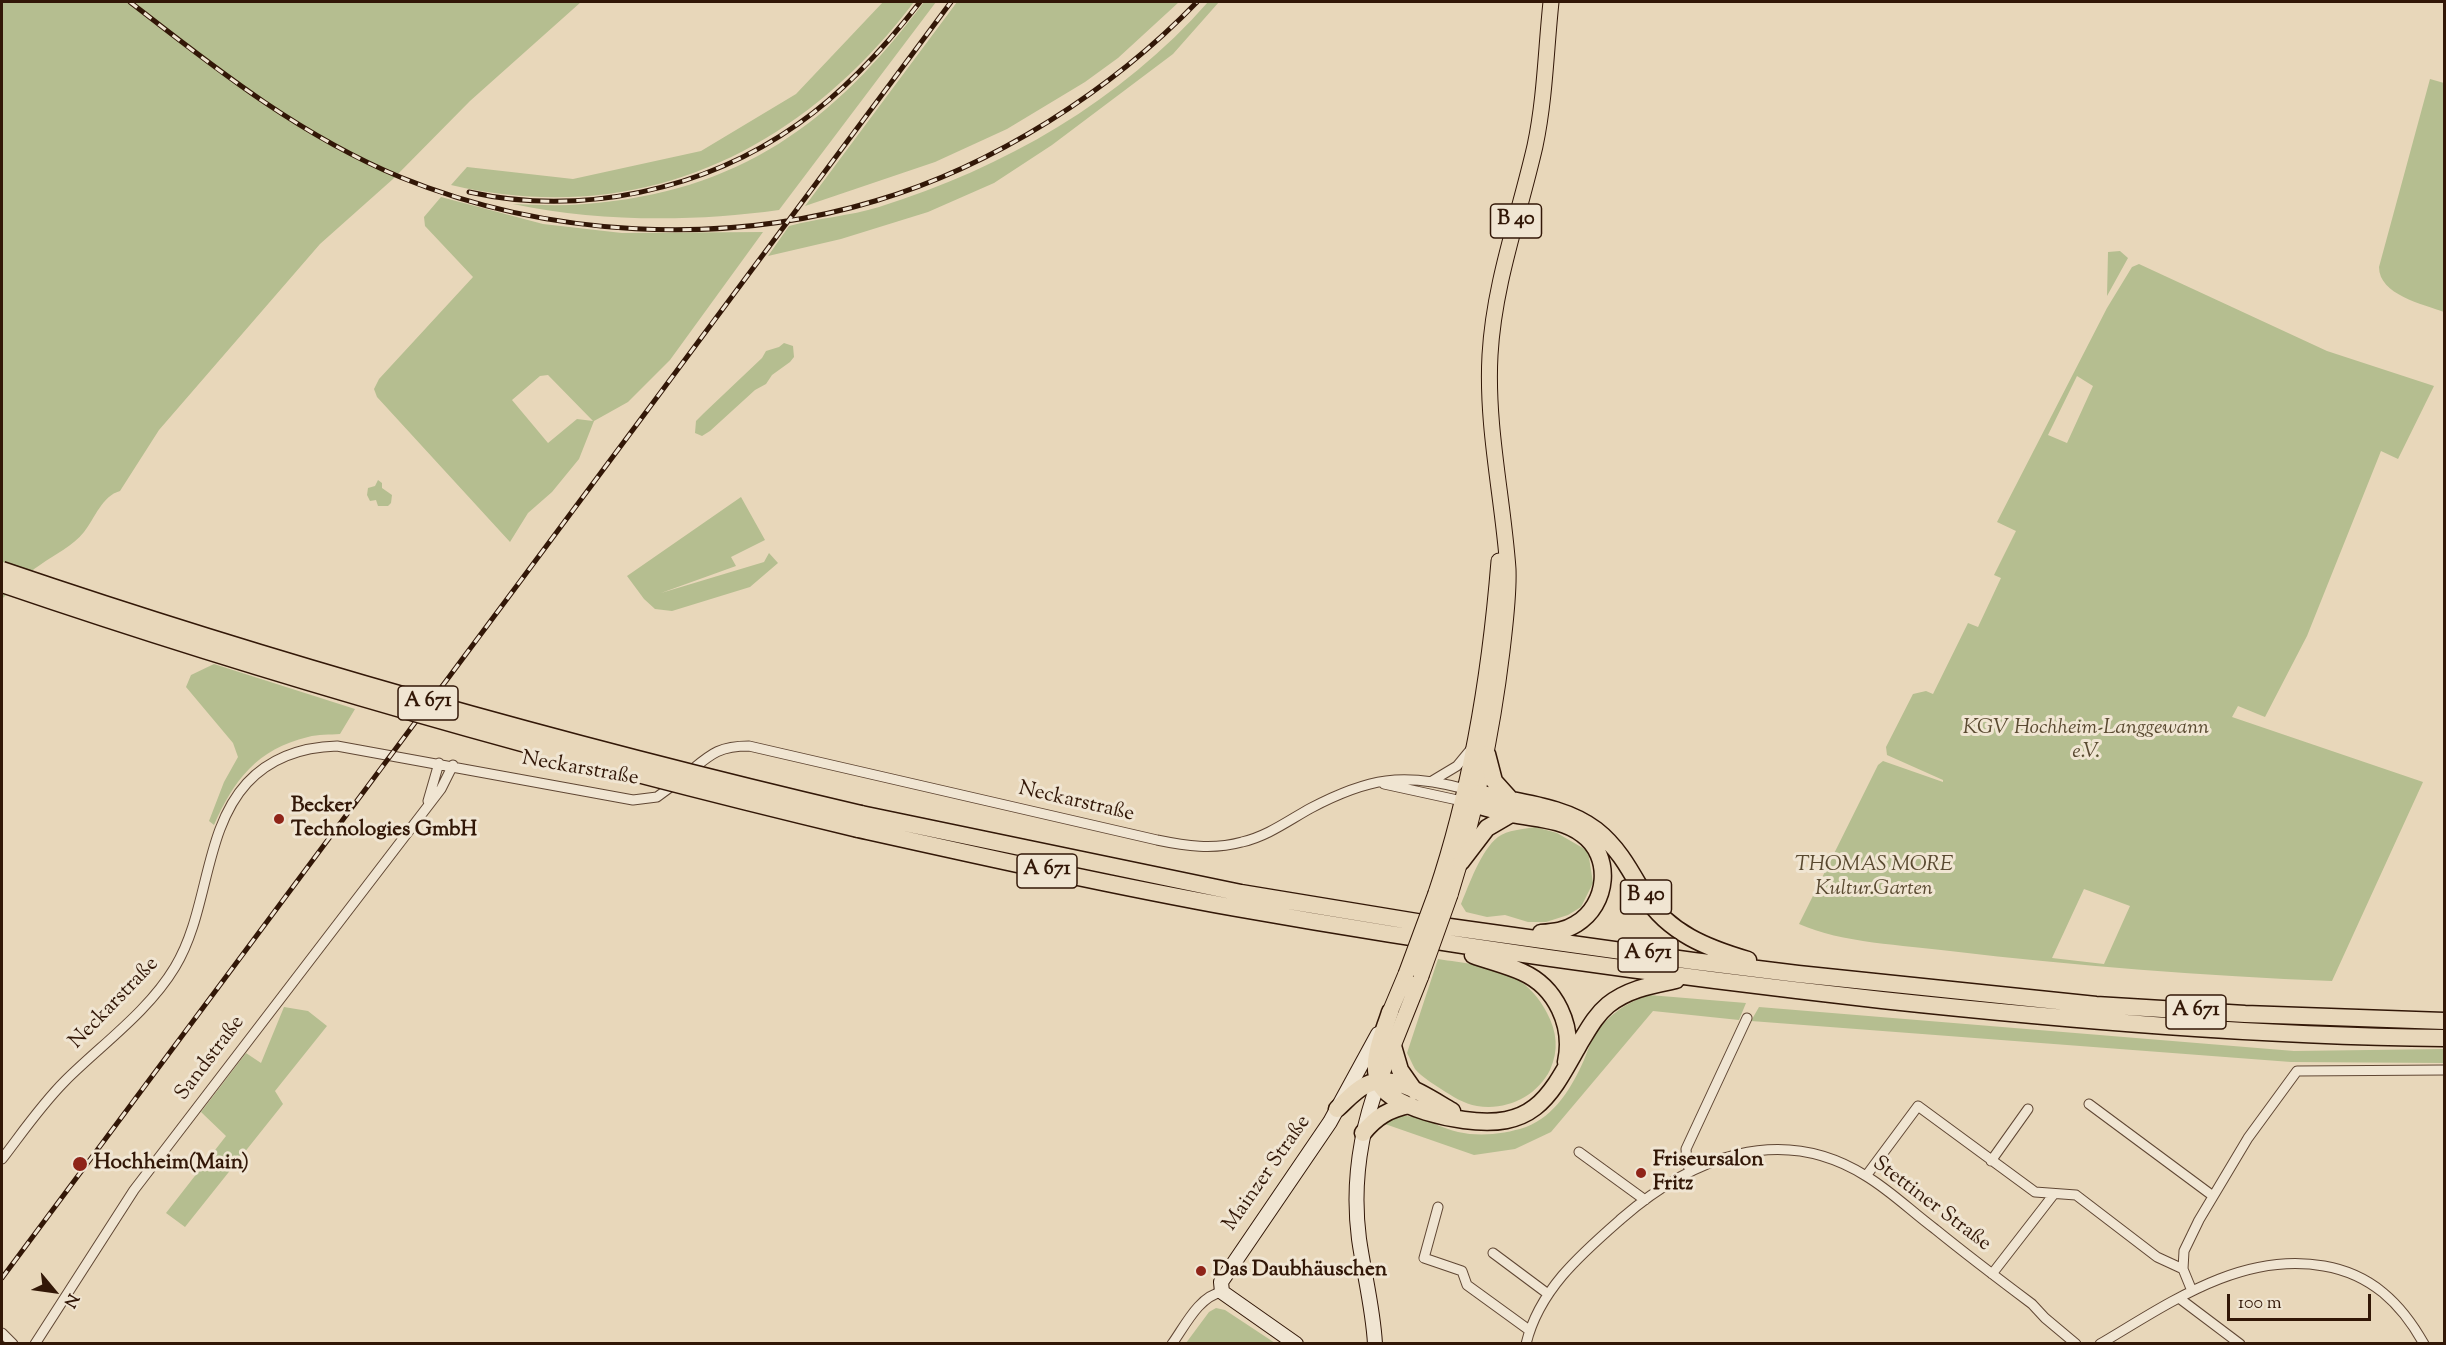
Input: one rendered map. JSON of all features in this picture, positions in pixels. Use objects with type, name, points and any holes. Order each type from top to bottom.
[{"type":"highway","name":"A 671","points":[[2,570],[209,638],[425,702],[860,821],[1142,890],[1429,940],[1689,978],[2140,1025],[2284,1033],[2445,1038]]},
{"type":"highway","name":"A 671","points":[[2,584],[231,659],[443,722],[661,780],[860,821],[1241,892],[1498,933],[1798,974],[2139,1008],[2255,1015],[2445,1021]]},
{"type":"highway","name":"B 40","points":[[1481,750],[1494,781],[1512,807],[1570,815],[1595,830],[1617,850],[1654,908],[1671,926],[1692,940],[1727,954],[1798,974]]},
{"type":"highway","points":[[1470,797],[1512,807],[1580,832],[1587,838],[1602,863],[1601,892],[1592,910],[1578,923],[1570,928],[1551,933],[1498,933]]},
{"type":"highway","points":[[1461,862],[1487,828],[1512,807]]},
{"type":"highway","points":[[1429,940],[1522,972],[1549,993],[1561,1012],[1567,1034],[1567,1056],[1560,1078]]},
{"type":"highway","points":[[1337,1109],[1358,1090],[1378,1082],[1389,1082],[1412,1098],[1453,1119],[1499,1122],[1521,1116],[1540,1104],[1560,1078],[1589,1027],[1610,1004],[1637,989],[1689,978]]},
{"type":"highway","points":[[1378,1082],[1374,1068],[1390,1012]]},
{"type":"highway","points":[[1393,1046],[1412,1098]]},
{"type":"highway","points":[[1363,1133],[1371,1122],[1383,1113],[1412,1098]]},
{"type":"main road","name":"B 40","points":[[1378,1082],[1393,1046],[1413,975],[1443,894],[1498,683],[1508,570],[1490,386],[1494,312],[1536,143],[1551,2]]},
{"type":"main road","name":"B 40","points":[[1443,894],[1461,862],[1470,797]]},
{"type":"main road","name":"B 40","points":[[1390,1012],[1413,975]]},
{"type":"main road","name":"Mainzer Straße","points":[[1222,1292],[1220,1286],[1225,1274],[1307,1157],[1337,1109],[1390,1012]]},
{"type":"main road","points":[[1375,1344],[1370,1294],[1359,1239],[1357,1169],[1363,1133],[1378,1082]]},
{"type":"main road","points":[[1222,1292],[1296,1344]]},
{"type":"street","name":"Neckarstraße","points":[[2,1159],[56,1090],[153,996],[173,970],[194,927],[213,854],[225,819],[239,794],[254,776],[284,756],[319,746],[347,747],[642,800],[665,793],[717,750],[732,746],[749,746],[1156,840],[1202,847],[1230,845],[1256,838],[1332,798],[1384,780],[1404,778],[1432,781],[1470,797]]},
{"type":"street","points":[[1432,781],[1481,750]]},
{"type":"street","name":"Sandstraße","points":[[428,804],[439,763]]},
{"type":"street","name":"Sandstraße","points":[[35,1344],[134,1190],[441,789],[453,765]]},
{"type":"street","name":"Neckarstraße","points":[[1372,783],[1470,797]]},
{"type":"street","points":[[1690,1171],[1686,1149],[1747,1018]]},
{"type":"street","points":[[2192,1291],[2183,1269],[2184,1251],[2213,1196],[2248,1138],[2297,1071],[2445,1070]]},
{"type":"street","points":[[2090,1104],[2213,1196]]},
{"type":"street","points":[[1866,1176],[1918,1106],[2035,1192],[2076,1195],[2157,1257],[2183,1269]]},
{"type":"street","points":[[1991,1161],[2028,1109]]},
{"type":"street","name":"Stettiner Straße","points":[[1526,1344],[1529,1330],[1548,1294],[1570,1266],[1646,1200],[1670,1182],[1708,1162],[1736,1154],[1773,1149],[1811,1154],[1866,1176],[2032,1304],[2076,1344]]},
{"type":"street","points":[[1579,1152],[1646,1200]]},
{"type":"street","points":[[1992,1274],[2054,1194]]},
{"type":"street","points":[[1438,1207],[1424,1258],[1462,1271],[1467,1285],[1529,1330]]},
{"type":"street","points":[[1493,1253],[1548,1294]]},
{"type":"street","points":[[2100,1344],[2192,1291],[2230,1274],[2266,1266],[2308,1263],[2336,1268],[2367,1280],[2389,1297],[2408,1317],[2424,1344]]},
{"type":"street","points":[[1172,1344],[1204,1300],[1212,1294],[1222,1292]]},
{"type":"street","points":[[2179,1298],[2240,1344]]},
{"type":"street","points":[[2,1333],[13,1344]]},
{"type":"green space","points":[[2,2],[581,2],[470,101],[393,179],[320,244],[159,430],[120,491],[104,502],[80,537],[30,572],[2,599]]},
{"type":"green space","points":[[883,2],[914,2],[869,55],[820,100],[767,137],[711,166],[650,186],[587,196],[520,196],[451,185],[467,167],[573,179],[701,151],[796,94]]},
{"type":"green space","points":[[924,2],[936,2],[779,210],[713,217],[646,218],[579,214],[513,204],[576,205],[640,197],[691,184],[736,167],[778,144],[818,116],[890,45]]},
{"type":"green space","points":[[957,2],[1179,2],[1118,58],[1085,82],[1007,129],[935,162],[805,206]]},
{"type":"green space","points":[[1208,2],[1219,2],[1173,54],[1052,145],[994,183],[928,212],[841,239],[768,256],[789,226],[868,210],[925,191],[1015,151],[1058,127],[1099,100],[1137,70],[1174,38]]},
{"type":"green space","points":[[2430,79],[2444,83],[2444,312],[2414,302],[2394,291],[2381,277],[2379,267]]},
{"type":"green space","points":[[441,197],[543,224],[622,233],[763,232],[670,360],[628,402],[594,421],[579,459],[552,492],[528,513],[510,542],[377,397],[374,389],[379,379],[473,277],[425,226],[424,217]],"holes":[[[548,375],[593,421],[577,419],[548,443],[512,400],[540,376]]]},
{"type":"green space","points":[[2120,251],[2128,258],[2107,296],[2108,252]]},
{"type":"green space","name":"KGV Hochheim-Langgewann e.V.","points":[[2139,264],[2327,351],[2434,386],[2398,459],[2381,451],[2307,636],[2265,717],[2238,706],[2232,717],[2423,782],[2332,981],[2093,966],[1893,945],[1834,935],[1799,924],[1878,765],[1883,761],[1943,782],[1943,780],[1887,755],[1886,747],[1913,694],[1926,691],[1933,694],[1968,623],[1978,627],[2001,578],[1994,575],[2016,531],[1997,522],[2107,308],[2132,267]],"holes":[[[2077,376],[2093,386],[2067,443],[2048,435]],[[2084,889],[2130,906],[2104,964],[2052,958]]]},
{"type":"green space","points":[[784,343],[793,346],[794,357],[790,362],[772,375],[766,384],[755,390],[710,431],[702,436],[695,433],[696,421],[762,358],[766,351]]},
{"type":"green space","points":[[378,480],[382,483],[382,488],[392,495],[388,506],[378,506],[376,500],[370,501],[367,495],[368,488],[375,486]]},
{"type":"green space","points":[[741,497],[765,540],[731,557],[736,566],[661,593],[764,562],[769,553],[778,563],[750,587],[672,611],[655,609],[644,599],[627,576]]},
{"type":"green space","points":[[214,664],[355,709],[340,734],[312,736],[290,742],[261,758],[239,781],[214,825],[209,821],[224,782],[238,757],[233,743],[186,687],[191,675]]},
{"type":"green space","points":[[1535,827],[1557,833],[1588,851],[1593,883],[1581,907],[1568,915],[1546,922],[1528,922],[1505,915],[1487,917],[1466,912],[1461,904],[1486,850],[1498,837],[1506,833]]},
{"type":"green space","points":[[1438,959],[1477,965],[1514,977],[1533,993],[1547,1013],[1556,1041],[1553,1063],[1537,1087],[1520,1100],[1499,1106],[1472,1105],[1445,1092],[1415,1069],[1407,1053]]},
{"type":"green space","points":[[1649,995],[1746,1003],[1739,1020],[1653,1011],[1551,1132],[1515,1149],[1474,1155],[1385,1124],[1394,1118],[1412,1116],[1466,1134],[1492,1134],[1526,1127],[1546,1116],[1561,1100],[1579,1070],[1592,1041],[1610,1017],[1624,1006]]},
{"type":"green space","points":[[284,1007],[308,1011],[327,1026],[275,1091],[283,1104],[185,1227],[166,1213],[226,1136],[201,1112],[246,1053],[261,1063]]},
{"type":"green space","points":[[1759,1007],[2294,1051],[2444,1049],[2444,1063],[2291,1062],[1751,1021]]},
{"type":"green space","points":[[1216,1308],[1225,1310],[1275,1343],[1186,1343],[1209,1312]]},
{"type":"railway","points":[[130,2],[226,75],[293,121],[363,160],[400,177],[456,197],[515,213],[575,223],[635,229],[696,229],[757,225],[817,216],[875,201],[920,186],[964,168],[1049,121],[1128,65],[1197,2]]},
{"type":"railway","points":[[469,192],[511,199],[555,201],[598,199],[641,192],[683,181],[723,166],[762,147],[798,124],[832,97],[878,52],[920,2]]},
{"type":"railway","points":[[2,1278],[951,2]]},
{"type":"place","name":"Becker Technologies GmbH","points":[[279,819]]},
{"type":"place","name":"Hochheim(Main)","points":[[80,1164]]},
{"type":"place","name":"Friseursalon Fritz","points":[[1641,1173]]},
{"type":"place","name":"Das Daubhäuschen","points":[[1201,1271]]},
{"type":"park label","name":"THOMAS MORE Kultur.Garten","points":[[1874,878]]}]
